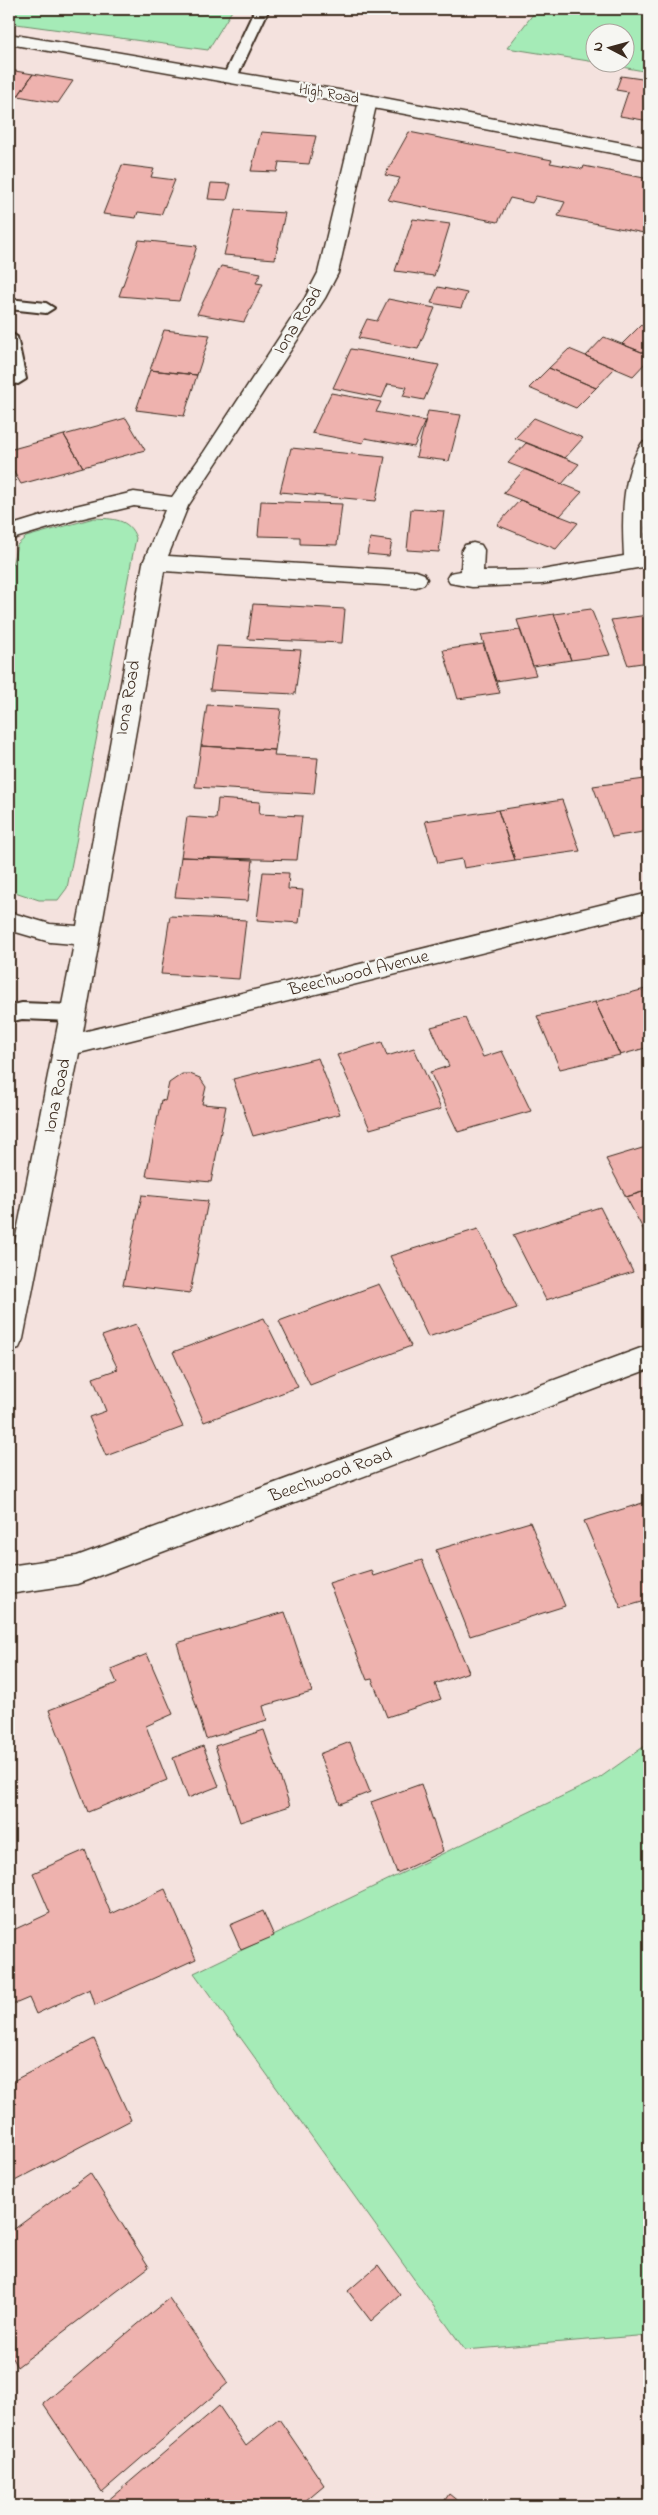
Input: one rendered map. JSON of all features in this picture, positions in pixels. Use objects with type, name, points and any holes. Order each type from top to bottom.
[{"type":"street","name":"High Road","points":[[9,39],[230,76],[649,154]]},
{"type":"street","name":"Iona Road","points":[[9,1338],[68,1046],[72,1013],[88,936],[154,563],[178,505],[315,298],[328,273],[368,101]]},
{"type":"street","points":[[473,550],[465,579],[542,576],[642,560],[633,536],[637,479],[649,448]]},
{"type":"street","points":[[9,533],[71,514],[134,499],[178,505]]},
{"type":"street","points":[[154,563],[416,579]]},
{"type":"street","name":"Beechwood Avenue","points":[[68,1046],[649,902]]},
{"type":"street","points":[[9,921],[50,934],[88,936]]},
{"type":"street","name":"Beechwood Road","points":[[9,1580],[77,1570],[649,1357]]},
{"type":"lane","points":[[230,76],[262,9]]},
{"type":"lane","points":[[9,304],[46,308]]},
{"type":"lane","points":[[9,336],[18,379]]},
{"type":"lane","points":[[9,1014],[22,1011],[72,1013]]},
{"type":"green space","points":[[9,9],[233,9],[208,50],[9,23]]},
{"type":"green space","points":[[537,9],[649,9],[649,72],[636,70],[636,22],[586,22],[586,61],[507,48]]},
{"type":"green space","points":[[94,518],[114,519],[125,523],[133,531],[136,538],[67,888],[58,900],[39,900],[9,890],[9,578],[17,545],[26,537]]},
{"type":"green space","points":[[649,1743],[649,2335],[465,2350],[194,1973],[598,1779]]},
{"type":"building","points":[[147,9],[179,9],[175,14]]},
{"type":"building","points":[[9,70],[33,74],[18,96],[9,94]]},
{"type":"building","points":[[33,74],[73,81],[58,103],[18,96]]},
{"type":"building","points":[[621,76],[649,80],[649,121],[620,116],[628,92],[616,90]]},
{"type":"building","points":[[261,132],[316,136],[309,164],[279,162],[277,172],[251,171]]},
{"type":"building","points":[[409,132],[552,160],[550,163],[583,169],[584,166],[649,179],[649,234],[558,216],[565,202],[536,196],[532,203],[510,198],[498,222],[388,200],[400,178],[385,175]]},
{"type":"building","points":[[122,165],[154,169],[151,177],[175,180],[161,215],[138,212],[136,218],[103,214]]},
{"type":"building","points":[[211,183],[231,184],[227,200],[208,199]]},
{"type":"building","points":[[235,210],[285,213],[275,259],[224,255]]},
{"type":"building","points":[[413,219],[450,224],[434,276],[395,271]]},
{"type":"building","points":[[139,240],[197,246],[179,301],[119,296]]},
{"type":"building","points":[[221,266],[261,273],[256,283],[263,284],[244,322],[197,314]]},
{"type":"building","points":[[438,287],[467,293],[461,308],[431,303]]},
{"type":"building","points":[[388,299],[435,308],[418,349],[358,338],[367,319],[377,321]]},
{"type":"building","points":[[641,325],[649,329],[649,355],[622,344]]},
{"type":"building","points":[[164,330],[210,335],[197,375],[150,370]]},
{"type":"building","points":[[604,337],[649,355],[649,359],[633,376],[586,356]]},
{"type":"building","points":[[351,349],[439,365],[424,400],[403,396],[407,387],[388,384],[382,398],[333,388]]},
{"type":"building","points":[[569,349],[615,368],[596,388],[549,368]]},
{"type":"building","points":[[549,368],[596,388],[576,408],[529,388]]},
{"type":"building","points":[[150,370],[197,375],[184,416],[136,410]]},
{"type":"building","points":[[331,393],[381,402],[376,412],[425,421],[414,447],[365,438],[363,443],[312,433]]},
{"type":"building","points":[[428,411],[461,415],[449,461],[416,457]]},
{"type":"building","points":[[126,418],[145,450],[83,467],[64,435]]},
{"type":"building","points":[[534,418],[583,438],[565,458],[515,438]]},
{"type":"building","points":[[64,435],[83,467],[21,484],[9,464],[9,450]]},
{"type":"building","points":[[526,443],[579,464],[562,484],[508,463]]},
{"type":"building","points":[[291,448],[385,457],[376,501],[280,492]]},
{"type":"building","points":[[525,469],[582,492],[560,516],[503,493]]},
{"type":"building","points":[[520,500],[578,523],[556,549],[497,525]]},
{"type":"building","points":[[261,501],[342,504],[337,545],[300,544],[300,537],[258,536]]},
{"type":"building","points":[[411,509],[444,511],[439,552],[407,550]]},
{"type":"building","points":[[370,538],[392,541],[389,556],[367,554]]},
{"type":"building","points":[[253,604],[345,609],[342,643],[248,639]]},
{"type":"building","points":[[591,609],[610,655],[571,660],[554,614]]},
{"type":"building","points":[[554,614],[571,660],[533,666],[517,620]]},
{"type":"building","points":[[648,615],[649,662],[628,665],[611,620]]},
{"type":"building","points":[[520,630],[536,675],[496,681],[481,635]]},
{"type":"building","points":[[483,644],[500,693],[458,699],[443,650]]},
{"type":"building","points":[[217,646],[301,650],[295,694],[210,690]]},
{"type":"building","points":[[207,705],[281,709],[275,750],[201,746]]},
{"type":"building","points":[[201,746],[275,750],[274,756],[318,758],[314,794],[195,787]]},
{"type":"building","points":[[645,779],[649,790],[649,831],[612,837],[593,786]]},
{"type":"building","points":[[218,799],[260,802],[259,814],[302,816],[297,860],[181,857],[187,817],[216,819]]},
{"type":"building","points":[[562,800],[580,851],[515,860],[498,810]]},
{"type":"building","points":[[498,810],[515,860],[464,868],[462,859],[438,863],[425,821]]},
{"type":"building","points":[[181,857],[253,860],[248,901],[175,897]]},
{"type":"building","points":[[263,872],[289,873],[288,889],[303,890],[299,923],[257,920]]},
{"type":"building","points":[[170,916],[246,920],[239,979],[161,974]]},
{"type":"building","points":[[649,988],[649,1047],[620,1055],[595,1002]]},
{"type":"building","points":[[595,1002],[620,1055],[560,1069],[537,1016]]},
{"type":"building","points":[[465,1018],[483,1057],[502,1051],[531,1111],[458,1132],[430,1072],[449,1066],[431,1027]]},
{"type":"building","points":[[382,1042],[387,1056],[414,1048],[441,1109],[370,1129],[337,1055]]},
{"type":"building","points":[[318,1058],[340,1114],[253,1136],[233,1079]]},
{"type":"building","points":[[182,1074],[190,1074],[200,1078],[206,1087],[202,1104],[226,1106],[211,1182],[146,1176],[161,1100],[165,1101],[169,1083]]},
{"type":"building","points":[[649,1146],[649,1190],[626,1197],[606,1159]]},
{"type":"building","points":[[649,1190],[649,1240],[626,1197]]},
{"type":"building","points":[[142,1195],[208,1201],[190,1293],[123,1285]]},
{"type":"building","points":[[600,1207],[633,1272],[546,1300],[513,1235]]},
{"type":"building","points":[[478,1229],[517,1308],[428,1337],[390,1256]]},
{"type":"building","points":[[379,1284],[411,1346],[310,1385],[279,1321]]},
{"type":"building","points":[[264,1318],[298,1387],[204,1422],[173,1352]]},
{"type":"building","points":[[136,1324],[183,1427],[106,1456],[89,1417],[106,1411],[93,1378],[118,1369],[102,1336]]},
{"type":"building","points":[[649,1501],[649,1600],[621,1608],[584,1521]]},
{"type":"building","points":[[530,1522],[565,1606],[470,1636],[436,1550]]},
{"type":"building","points":[[422,1560],[469,1672],[435,1684],[441,1699],[387,1717],[372,1679],[367,1680],[329,1583],[371,1570],[373,1576]]},
{"type":"building","points":[[285,1612],[312,1692],[263,1706],[267,1720],[206,1739],[177,1643]]},
{"type":"building","points":[[147,1654],[173,1714],[146,1726],[167,1780],[88,1812],[49,1710],[117,1683],[111,1669]]},
{"type":"building","points":[[264,1730],[290,1806],[240,1822],[215,1746]]},
{"type":"building","points":[[350,1742],[370,1792],[340,1804],[319,1754]]},
{"type":"building","points":[[203,1746],[219,1786],[188,1798],[173,1758]]},
{"type":"building","points":[[421,1784],[443,1851],[397,1873],[371,1802]]},
{"type":"building","points":[[85,1850],[111,1914],[165,1889],[196,1959],[95,2005],[90,1989],[36,2014],[29,1998],[10,2006],[9,1932],[50,1913],[33,1873]]},
{"type":"building","points":[[263,1911],[274,1936],[241,1950],[230,1925]]},
{"type":"building","points":[[94,2039],[131,2120],[9,2184],[9,2083]]},
{"type":"building","points":[[90,2173],[149,2267],[17,2367],[9,2353],[9,2233]]},
{"type":"building","points":[[378,2265],[400,2295],[371,2321],[348,2291]]},
{"type":"building","points":[[169,2298],[228,2383],[102,2492],[43,2404]]},
{"type":"building","points":[[219,2406],[246,2446],[279,2419],[324,2485],[299,2506],[109,2506],[106,2502]]},
{"type":"building","points":[[449,2494],[464,2506],[441,2506]]}]
